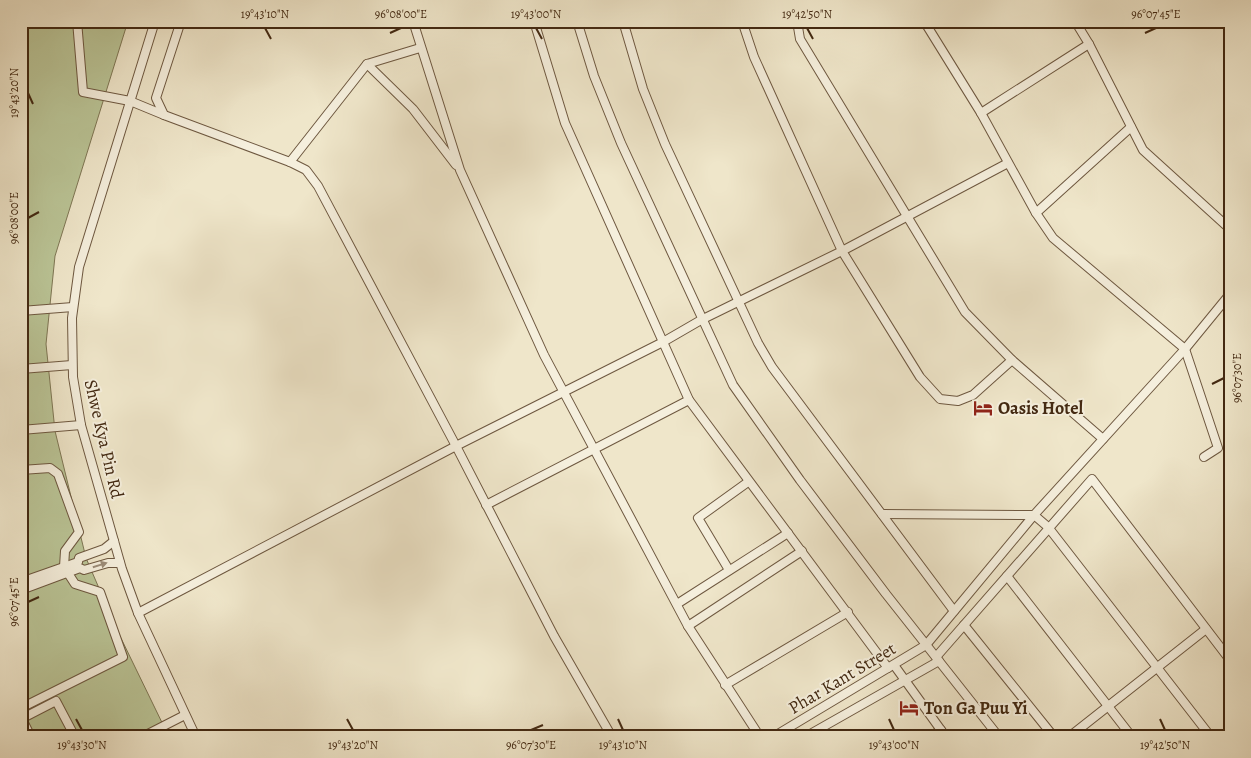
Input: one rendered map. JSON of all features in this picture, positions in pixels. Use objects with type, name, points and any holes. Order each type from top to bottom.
[{"type":"street","points":[[77,21],[82,92],[130,102],[290,162],[306,170],[318,186],[554,636],[612,737]]},
{"type":"street","name":"Shwe Kya Pin Rd","points":[[155,21],[79,267],[73,307],[72,365],[81,425],[120,562],[138,613],[196,737]]},
{"type":"street","points":[[164,115],[156,98],[181,21]]},
{"type":"street","points":[[412,21],[460,170],[544,355],[596,449],[688,626],[760,737]]},
{"type":"street","points":[[534,21],[565,123],[689,400],[748,482],[944,733],[929,737]]},
{"type":"street","points":[[577,21],[594,76],[621,143],[701,320],[733,385],[760,425],[926,645],[999,737]]},
{"type":"street","points":[[622,21],[643,89],[665,144],[758,343],[772,367],[954,611]]},
{"type":"street","points":[[742,21],[754,58],[842,251],[920,377],[940,399],[958,401],[973,395],[1012,360]]},
{"type":"street","points":[[797,21],[800,39],[906,218],[965,312],[1012,360],[1103,439]]},
{"type":"street","points":[[924,21],[981,113],[1036,213],[1053,238],[1185,349],[1218,448],[1204,457]]},
{"type":"street","points":[[1075,21],[1089,44],[1143,150],[1230,229]]},
{"type":"street","points":[[981,113],[1089,44]]},
{"type":"street","points":[[290,162],[367,64],[420,48]]},
{"type":"street","points":[[367,64],[413,109],[460,170]]},
{"type":"street","points":[[1036,213],[1131,127]]},
{"type":"street","points":[[138,613],[456,446],[663,342],[701,320],[906,218],[1008,162]]},
{"type":"street","name":"Phar Kant Street","points":[[773,737],[926,645],[1034,515],[1185,349],[1230,294]]},
{"type":"street","points":[[21,311],[73,307]]},
{"type":"street","points":[[21,369],[72,365]]},
{"type":"street","points":[[486,505],[689,400]]},
{"type":"street","points":[[21,430],[81,425]]},
{"type":"street","points":[[21,470],[50,468],[58,474],[79,532],[65,551],[65,570],[80,587],[100,592],[123,657],[21,708]]},
{"type":"street","points":[[805,737],[937,659],[964,625],[1092,479],[1230,660]]},
{"type":"street","points":[[729,570],[698,518],[748,482]]},
{"type":"street","points":[[882,514],[1034,515],[1048,528],[1211,737]]},
{"type":"street","points":[[677,604],[788,533]]},
{"type":"street","points":[[21,590],[65,570],[78,562],[80,558],[104,549],[114,541]]},
{"type":"street","points":[[688,626],[802,551]]},
{"type":"street","points":[[21,582],[65,570],[80,568],[84,570],[108,563],[120,562]]},
{"type":"street","points":[[1007,576],[1132,737]]},
{"type":"street","points":[[725,685],[848,612]]},
{"type":"street","points":[[964,625],[1054,737]]},
{"type":"street","points":[[1069,737],[1206,629]]},
{"type":"street","points":[[31,737],[22,719],[56,701],[75,737]]},
{"type":"street","points":[[142,737],[185,715]]},
{"type":"green space","points":[[21,21],[128,21],[55,256],[46,344],[55,431],[86,558],[117,630],[169,737],[21,737]]},
{"type":"place","name":"Oasis Hotel","points":[[983,408]]},
{"type":"place","name":"Ton Ga Puu Yi","points":[[909,708]]}]
